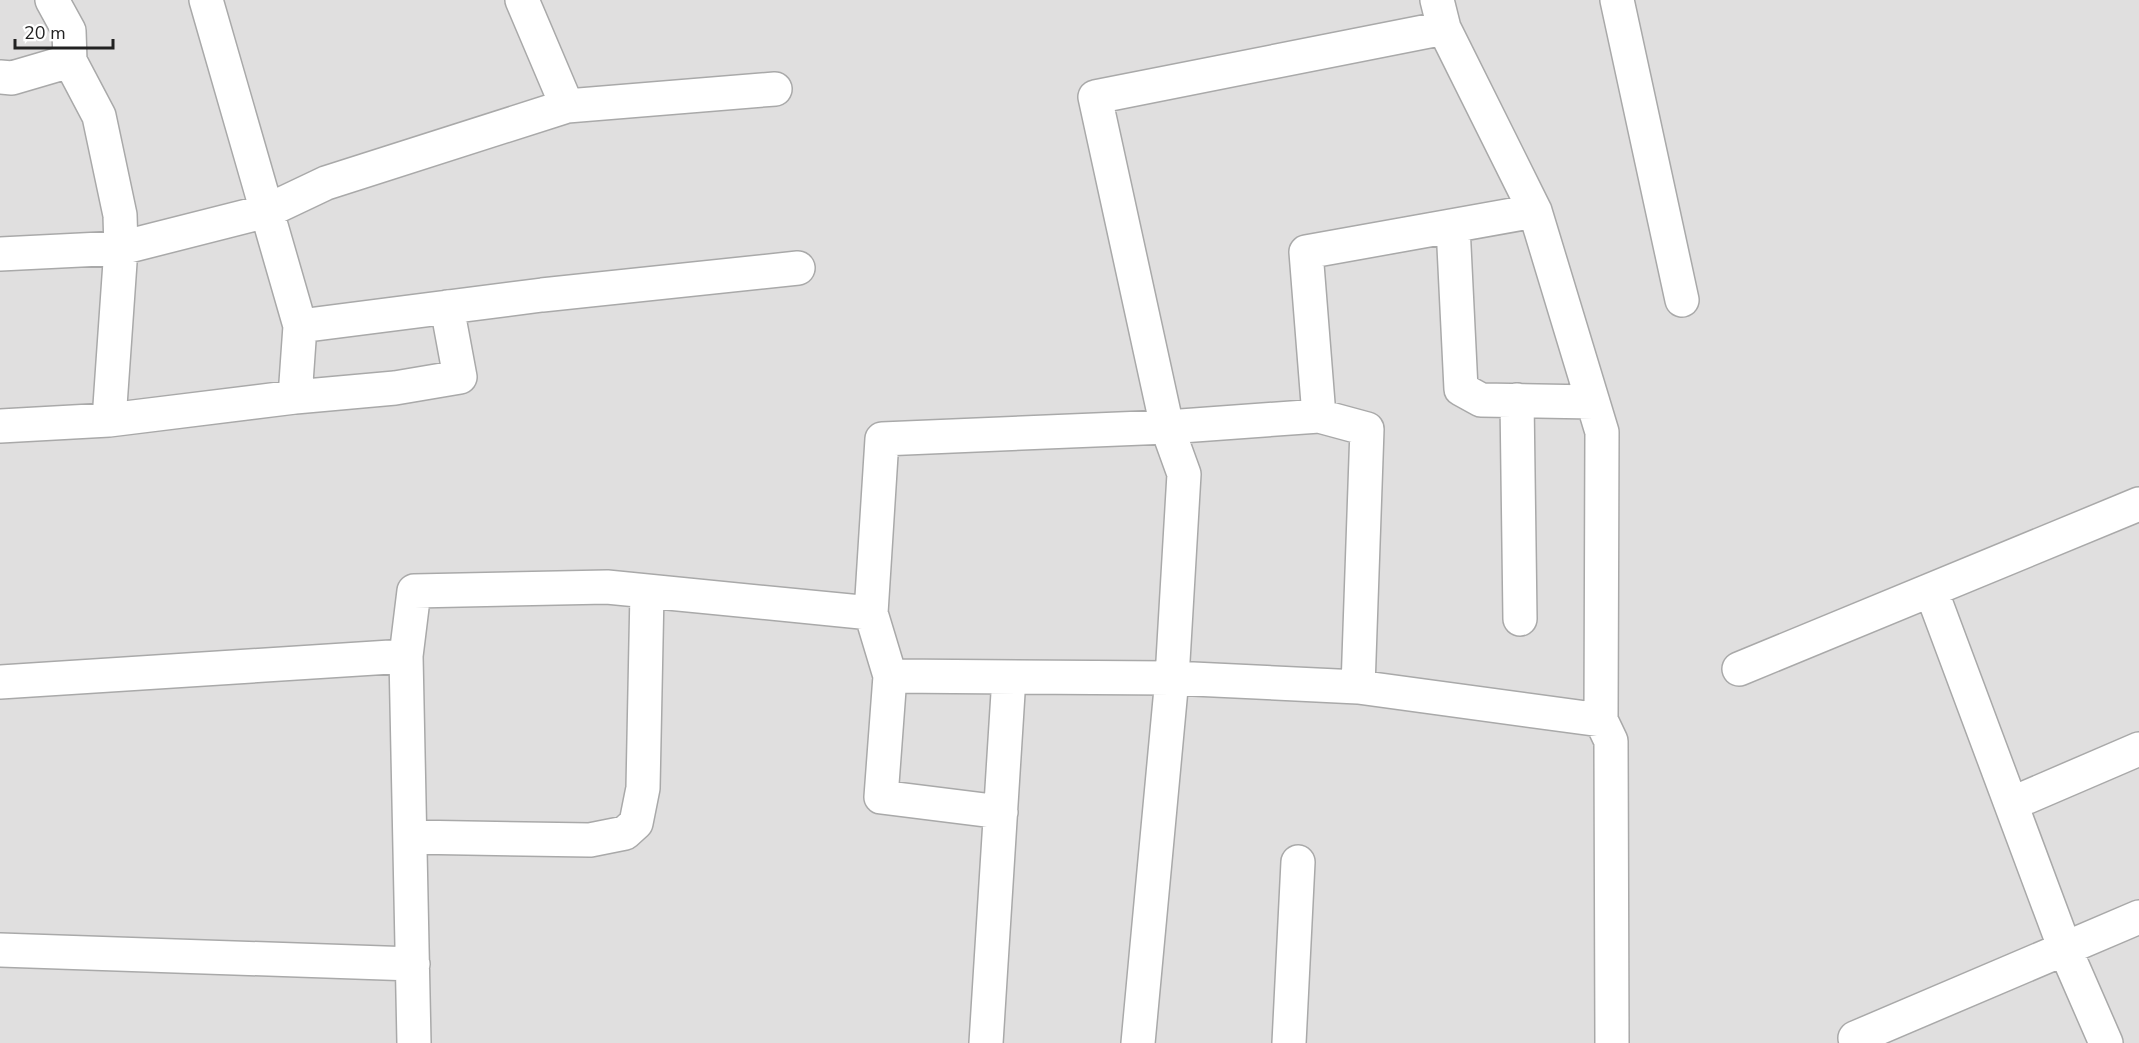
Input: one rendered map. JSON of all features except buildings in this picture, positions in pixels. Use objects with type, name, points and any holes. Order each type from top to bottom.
[{"type":"street","points":[[52,0],[69,31],[70,61],[99,116],[120,215],[109,420]]},
{"type":"street","points":[[206,0],[300,326],[296,397]]},
{"type":"street","points":[[522,0],[567,106]]},
{"type":"street","points":[[1617,0],[1682,300]]},
{"type":"street","points":[[1138,1043],[1172,678],[1184,474],[1167,427],[1095,97],[1440,14],[1534,212],[1602,432],[1600,720],[1611,741],[1612,1043]]},
{"type":"street","points":[[0,77],[12,78],[70,61]]},
{"type":"street","points":[[0,254],[120,248],[267,211],[326,183],[567,106],[775,89]]},
{"type":"street","points":[[1319,417],[1306,252],[1534,212]]},
{"type":"street","points":[[1453,226],[1461,389],[1480,399],[1593,402]]},
{"type":"street","points":[[300,326],[798,268]]},
{"type":"street","points":[[0,426],[109,420],[296,397],[395,388],[460,377],[447,308]]},
{"type":"street","points":[[1517,400],[1520,619]]},
{"type":"street","points":[[1001,812],[881,797],[890,676],[871,613],[882,439],[1167,427],[1319,417],[1367,429],[1358,687]]},
{"type":"street","points":[[1739,669],[2139,504]]},
{"type":"street","points":[[414,1043],[406,656],[414,591],[607,587],[871,613]]},
{"type":"street","points":[[1931,590],[2065,949],[2106,1043]]},
{"type":"street","points":[[410,837],[590,840],[625,833],[636,823],[642,788],[647,592]]},
{"type":"street","points":[[0,682],[406,656]]},
{"type":"street","points":[[890,676],[1172,678],[1358,687],[1600,720]]},
{"type":"street","points":[[986,1043],[1009,677]]},
{"type":"street","points":[[2011,804],[2139,749]]},
{"type":"street","points":[[1289,1043],[1298,862]]},
{"type":"street","points":[[1853,1041],[2139,917]]},
{"type":"street","points":[[0,950],[413,964]]},
{"type":"shaded area","points":[[0,0],[2139,0],[2139,1043],[0,1043]]}]
